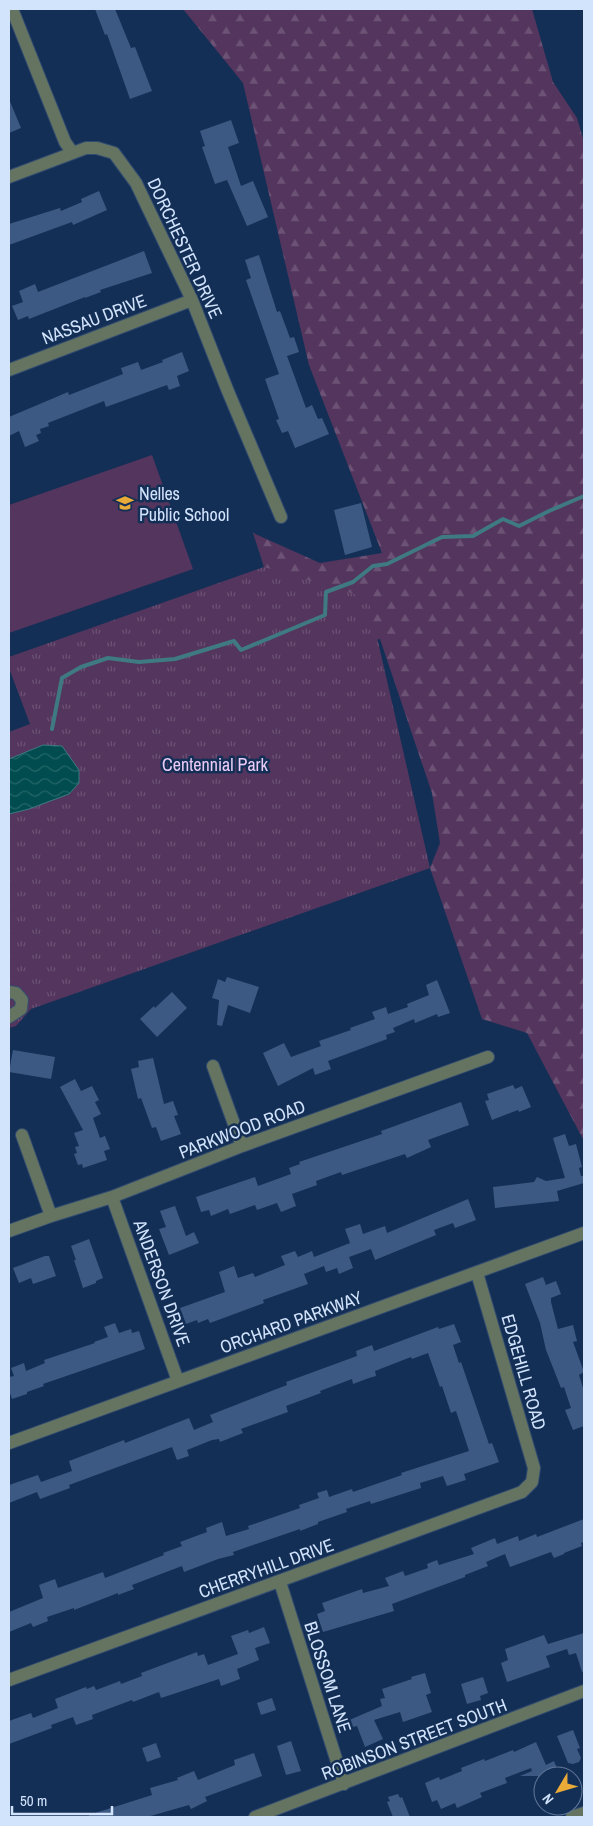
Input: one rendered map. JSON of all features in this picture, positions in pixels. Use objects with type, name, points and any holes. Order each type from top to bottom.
[{"type":"street","points":[[12,9],[66,142],[72,152]]},
{"type":"street","name":"DORCHESTER DRIVE","points":[[9,177],[72,152],[91,148],[114,153],[136,182],[192,300],[227,389],[282,517]]},
{"type":"street","name":"NASSAU DRIVE","points":[[9,370],[192,300]]},
{"type":"street","points":[[9,992],[16,993],[22,1000],[21,1009],[9,1017]]},
{"type":"street","name":"PARKWOOD ROAD","points":[[9,1232],[51,1216],[112,1197],[242,1146],[488,1057]]},
{"type":"street","points":[[213,1066],[242,1146]]},
{"type":"street","points":[[22,1135],[51,1216]]},
{"type":"street","name":"ANDERSON DRIVE","points":[[112,1197],[178,1381]]},
{"type":"street","name":"ORCHARD PARKWAY","points":[[9,1443],[584,1233]]},
{"type":"street","name":"EDGEHILL ROAD","points":[[477,1273],[534,1468],[532,1482]]},
{"type":"street","name":"CHERRYHILL DRIVE","points":[[9,1680],[522,1492],[532,1482]]},
{"type":"street","name":"BLOSSOM LANE","points":[[280,1582],[344,1784]]},
{"type":"street","name":"ROBINSON STREET SOUTH","points":[[255,1817],[584,1692]]},
{"type":"street","points":[[572,1817],[584,1813]]},
{"type":"green space","points":[[183,9],[532,9],[553,82],[577,118],[584,142],[584,1141],[527,1033],[482,1019],[430,868],[440,843],[432,793],[380,639],[241,659],[9,814],[264,567],[253,533],[320,563],[382,553],[309,365],[243,83]]},
{"type":"green space","points":[[152,455],[193,569],[9,633],[9,505]]},
{"type":"green space","name":"Centennial Park","points":[[264,567],[368,598],[430,868],[31,1009],[16,1026],[9,1028],[9,732],[30,724],[9,668],[9,657]]},
{"type":"water","points":[[43,745],[62,746],[79,770],[79,783],[69,794],[29,809],[9,814],[9,759]]},
{"type":"building","points":[[95,9],[115,9],[131,48],[135,47],[152,91],[130,99],[107,34],[105,35]]},
{"type":"building","points":[[9,99],[21,128],[9,133]]},
{"type":"building","points":[[231,120],[239,143],[228,147],[241,186],[253,181],[268,217],[247,226],[227,180],[215,184],[202,147],[205,146],[200,131]]},
{"type":"building","points":[[99,191],[107,210],[73,225],[72,222],[9,245],[9,224],[60,208],[61,211],[82,202],[81,199]]},
{"type":"building","points":[[144,251],[152,273],[100,290],[101,292],[29,319],[28,316],[18,320],[12,306],[23,302],[19,291],[35,284],[38,292]]},
{"type":"building","points":[[259,255],[277,312],[280,311],[290,338],[294,337],[299,352],[287,356],[306,408],[312,405],[318,419],[322,418],[329,434],[295,448],[288,431],[282,433],[276,420],[279,419],[265,379],[279,374],[246,280],[251,278],[245,260]]},
{"type":"building","points":[[182,352],[189,371],[177,376],[180,386],[169,390],[167,385],[106,407],[104,401],[48,423],[49,426],[40,429],[41,433],[36,435],[39,441],[25,447],[19,431],[9,436],[9,417],[68,392],[69,395],[123,374],[121,368],[138,362],[141,370],[163,362],[162,360]]},
{"type":"building","points":[[361,503],[372,547],[345,555],[334,510]]},
{"type":"building","points":[[227,977],[259,987],[250,1013],[228,1005],[222,1026],[217,1025],[219,1000],[212,998],[218,979],[225,982]]},
{"type":"building","points":[[437,980],[450,1013],[438,1017],[437,1014],[415,1023],[414,1019],[393,1028],[395,1032],[386,1035],[387,1039],[328,1061],[331,1069],[315,1075],[313,1068],[278,1086],[263,1053],[284,1043],[291,1057],[321,1046],[319,1041],[375,1019],[372,1012],[386,1007],[388,1014],[408,1007],[407,1004],[429,995],[426,985]]},
{"type":"building","points":[[172,992],[187,1008],[157,1037],[140,1019]]},
{"type":"building","points":[[13,1050],[55,1057],[51,1079],[9,1072]]},
{"type":"building","points":[[153,1058],[164,1104],[173,1101],[178,1115],[174,1116],[181,1134],[161,1141],[156,1127],[152,1128],[141,1098],[138,1099],[131,1069],[139,1067],[138,1061]]},
{"type":"building","points":[[75,1079],[81,1091],[92,1086],[99,1100],[95,1102],[101,1114],[93,1118],[100,1138],[105,1136],[110,1149],[104,1151],[107,1160],[83,1168],[82,1164],[78,1165],[74,1154],[77,1153],[75,1147],[79,1146],[74,1133],[83,1130],[60,1087]]},
{"type":"building","points":[[513,1085],[515,1089],[522,1086],[531,1107],[492,1120],[485,1101],[489,1100],[487,1094]]},
{"type":"building","points":[[461,1102],[469,1125],[428,1140],[431,1147],[407,1158],[405,1154],[342,1175],[341,1172],[316,1181],[317,1185],[292,1194],[296,1206],[281,1212],[277,1203],[257,1210],[255,1205],[230,1214],[228,1209],[211,1216],[209,1210],[201,1212],[196,1197],[255,1177],[258,1186],[291,1174],[289,1168],[300,1164],[299,1162],[382,1134],[381,1131]]},
{"type":"building","points":[[565,1134],[569,1146],[576,1144],[582,1167],[579,1168],[581,1176],[584,1176],[584,1183],[557,1191],[559,1201],[495,1208],[493,1187],[534,1182],[537,1177],[546,1181],[565,1178],[553,1138]]},
{"type":"building","points":[[468,1199],[476,1220],[455,1228],[453,1223],[434,1230],[436,1235],[375,1260],[371,1249],[349,1257],[353,1268],[339,1274],[337,1268],[326,1272],[324,1266],[304,1274],[308,1284],[263,1300],[264,1303],[210,1323],[208,1319],[198,1323],[197,1320],[186,1324],[180,1308],[225,1292],[219,1272],[234,1266],[238,1278],[253,1273],[255,1277],[285,1265],[281,1256],[295,1251],[298,1257],[312,1251],[314,1257],[350,1243],[345,1229],[360,1224],[363,1234],[385,1226],[387,1233]]},
{"type":"building","points":[[175,1206],[186,1236],[194,1232],[199,1243],[169,1255],[159,1229],[166,1227],[160,1211]]},
{"type":"building","points":[[89,1239],[103,1278],[83,1288],[71,1246]]},
{"type":"building","points":[[49,1256],[56,1276],[33,1284],[31,1278],[19,1283],[13,1268]]},
{"type":"building","points":[[543,1277],[546,1285],[556,1281],[561,1294],[551,1298],[551,1302],[558,1329],[573,1325],[577,1341],[573,1342],[584,1372],[579,1375],[584,1391],[584,1426],[573,1430],[565,1410],[571,1408],[564,1387],[561,1388],[546,1350],[540,1323],[525,1284]]},
{"type":"building","points":[[115,1323],[119,1333],[131,1329],[132,1333],[139,1331],[145,1349],[43,1384],[44,1386],[12,1399],[9,1390],[9,1377],[14,1376],[11,1368],[24,1363],[26,1371],[45,1363],[44,1360],[95,1343],[108,1337],[104,1327]]},
{"type":"building","points":[[454,1324],[461,1342],[453,1345],[459,1363],[461,1362],[489,1444],[492,1443],[499,1462],[464,1474],[466,1480],[447,1486],[443,1476],[420,1483],[421,1488],[371,1504],[370,1501],[346,1509],[347,1512],[318,1522],[318,1524],[300,1531],[300,1529],[233,1552],[234,1555],[184,1572],[182,1566],[132,1585],[134,1589],[118,1595],[118,1593],[74,1610],[74,1608],[47,1617],[48,1621],[33,1627],[31,1623],[9,1632],[9,1612],[43,1598],[39,1585],[55,1579],[58,1588],[103,1572],[105,1578],[164,1555],[163,1553],[182,1546],[180,1542],[207,1532],[206,1528],[222,1522],[226,1536],[249,1529],[248,1526],[300,1508],[299,1505],[319,1498],[317,1493],[327,1490],[329,1497],[352,1489],[353,1492],[402,1475],[401,1473],[469,1451],[456,1411],[451,1413],[428,1353],[412,1359],[411,1357],[375,1371],[376,1376],[353,1384],[352,1379],[320,1391],[321,1393],[286,1406],[288,1412],[241,1429],[243,1433],[220,1442],[219,1439],[212,1440],[187,1450],[189,1456],[177,1460],[172,1447],[69,1485],[70,1488],[40,1499],[37,1492],[9,1503],[9,1485],[38,1475],[41,1482],[72,1471],[69,1461],[124,1440],[125,1443],[189,1418],[194,1430],[213,1422],[210,1415],[287,1385],[286,1382],[357,1356],[356,1351],[372,1345],[374,1351],[438,1327],[439,1329]]},
{"type":"building","points":[[584,1519],[584,1542],[581,1543],[582,1546],[564,1554],[554,1558],[551,1552],[510,1567],[505,1554],[486,1562],[488,1566],[465,1575],[465,1577],[392,1604],[394,1611],[323,1632],[317,1614],[325,1611],[322,1603],[362,1589],[363,1593],[389,1586],[385,1578],[403,1571],[405,1576],[428,1568],[427,1564],[437,1560],[439,1565],[474,1554],[471,1548],[495,1538],[497,1544],[518,1536],[519,1541],[536,1534],[537,1537]]},
{"type":"building","points":[[264,1627],[270,1643],[255,1648],[259,1660],[237,1669],[240,1679],[221,1686],[219,1679],[161,1698],[159,1692],[92,1715],[93,1719],[76,1725],[73,1717],[51,1725],[52,1728],[9,1744],[9,1721],[31,1713],[33,1718],[58,1708],[55,1699],[86,1687],[87,1689],[94,1686],[96,1690],[120,1681],[121,1684],[142,1676],[141,1673],[197,1652],[198,1656],[204,1654],[208,1665],[238,1654],[231,1636],[248,1630],[249,1633]]},
{"type":"building","points":[[584,1633],[584,1671],[582,1672],[576,1653],[569,1655],[567,1649],[546,1656],[550,1667],[507,1682],[501,1663],[508,1660],[505,1649],[544,1635],[548,1644]]},
{"type":"building","points":[[425,1673],[431,1693],[426,1695],[432,1712],[403,1722],[400,1712],[374,1720],[383,1739],[365,1747],[357,1726],[349,1728],[347,1721],[382,1706],[380,1699],[385,1698],[382,1689]]},
{"type":"building","points":[[483,1677],[488,1693],[480,1696],[481,1700],[467,1704],[461,1684]]},
{"type":"building","points":[[272,1698],[276,1710],[261,1715],[257,1703]]},
{"type":"building","points":[[573,1730],[580,1748],[577,1749],[581,1758],[579,1762],[573,1764],[568,1763],[557,1736]]},
{"type":"building","points":[[291,1741],[301,1771],[286,1775],[277,1746]]},
{"type":"building","points":[[536,1742],[546,1765],[554,1761],[556,1766],[533,1766],[533,1776],[520,1776],[532,1771],[531,1768],[505,1778],[507,1783],[480,1793],[482,1797],[457,1808],[455,1803],[441,1809],[437,1800],[432,1802],[425,1783],[439,1777],[440,1780],[462,1771],[461,1768],[484,1759],[485,1761],[513,1750],[514,1752]]},
{"type":"building","points":[[156,1743],[161,1757],[147,1762],[142,1748]]},
{"type":"building","points":[[254,1753],[262,1776],[205,1797],[207,1801],[191,1809],[189,1805],[147,1817],[89,1817],[89,1815],[152,1795],[150,1788],[178,1780],[177,1778],[194,1771],[198,1780],[235,1765],[234,1760]]},
{"type":"building","points":[[398,1794],[400,1798],[402,1797],[410,1817],[393,1817],[387,1802],[390,1801],[388,1797]]},
{"type":"waterway","points":[[52,729],[62,678],[81,667],[108,658],[139,662],[175,659],[234,641],[241,650],[325,615],[326,592],[353,582],[373,566],[387,564],[442,537],[473,536],[503,519],[519,526],[584,496]]},
{"type":"place","name":"Nelles Public School","points":[[125,503]]}]
